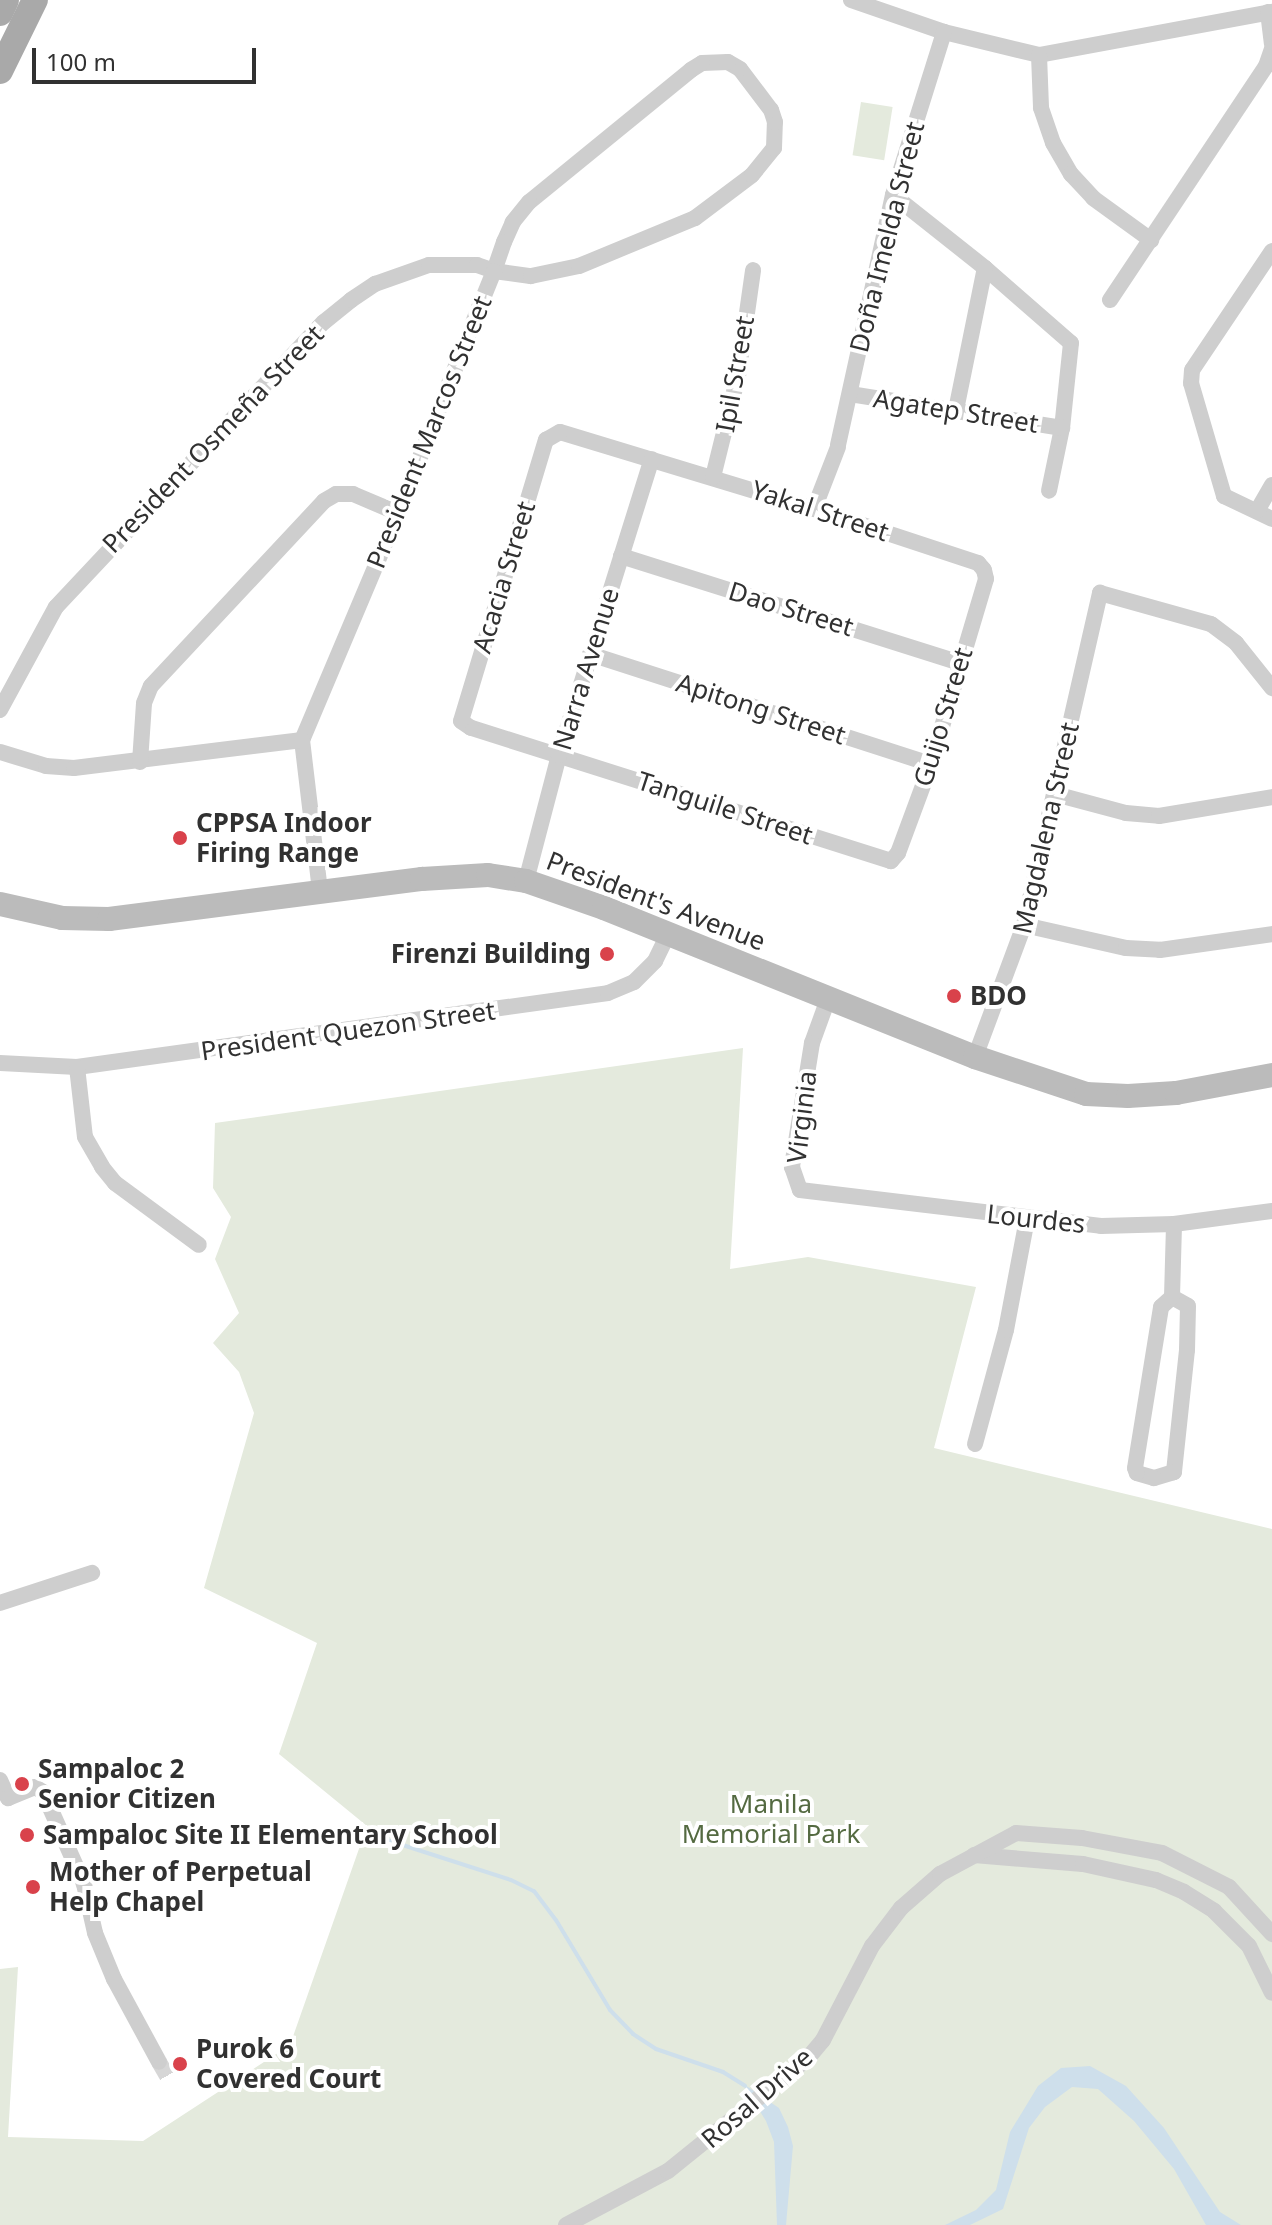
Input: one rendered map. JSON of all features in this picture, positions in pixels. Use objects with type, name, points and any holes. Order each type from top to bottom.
[{"type":"main road","points":[[0,13],[6,0]]},
{"type":"main road","points":[[0,71],[35,0]]},
{"type":"street","points":[[851,0],[944,32],[1039,55],[1270,12],[1272,46],[1266,66],[1110,300]]},
{"type":"street","name":"Doña Imelda Street","points":[[814,509],[838,446],[893,195],[944,32]]},
{"type":"street","points":[[1039,55],[1041,108],[1053,143],[1071,174],[1093,198],[1151,240]]},
{"type":"street","name":"President Marcos Street","points":[[320,892],[302,740],[398,513],[513,222],[529,202],[691,70],[715,60],[740,69],[771,110],[776,135]]},
{"type":"street","name":"President Osmeña Street","points":[[0,710],[56,607],[324,322],[375,284],[429,265],[477,265],[494,271],[531,276],[551,274],[641,243],[695,218],[752,175],[774,148],[776,135]]},
{"type":"street","points":[[893,195],[985,268],[1071,343],[1062,428],[1049,491]]},
{"type":"street","points":[[1272,251],[1192,370],[1191,383],[1224,496],[1265,515],[1272,485]]},
{"type":"street","points":[[956,410],[985,268]]},
{"type":"street","name":"Ipil Street","points":[[713,477],[731,416],[753,270]]},
{"type":"street","name":"Agatep Street","points":[[850,394],[1062,428]]},
{"type":"street","name":"Acacia Street","points":[[559,755],[471,728],[461,721],[546,440],[560,432],[652,459]]},
{"type":"street","name":"Yakal Street","points":[[652,459],[978,563],[984,570]]},
{"type":"street","name":"Narra Avenue","points":[[526,881],[559,755],[652,459]]},
{"type":"street","points":[[140,762],[144,703],[151,686],[324,501],[336,494],[353,494],[398,513]]},
{"type":"street","name":"Dao Street","points":[[621,556],[960,663]]},
{"type":"street","name":"Guijo Street","points":[[891,861],[898,853],[931,764],[986,579],[984,570]]},
{"type":"street","name":"Magdalena Street","points":[[975,1057],[1024,925],[1100,593],[1211,624],[1236,643],[1272,688]]},
{"type":"street","name":"Apitong Street","points":[[590,654],[931,764]]},
{"type":"street","points":[[0,752],[46,766],[74,768],[302,740]]},
{"type":"street","name":"Tanguile Street","points":[[559,755],[891,861]]},
{"type":"street","points":[[1055,794],[1126,813],[1159,816],[1272,797]]},
{"type":"street","name":"President's Avenue","points":[[0,904],[62,918],[109,919],[454,876],[488,875],[526,881],[668,934],[975,1057],[1086,1094],[1128,1096],[1176,1093],[1272,1075]]},
{"type":"street","points":[[1024,925],[1126,948],[1160,950],[1272,934]]},
{"type":"street","name":"President Quezon Street","points":[[0,1063],[77,1067],[608,993],[634,982],[655,961],[668,934]]},
{"type":"street","name":"Virginia","points":[[800,1190],[792,1167],[812,1043],[828,999]]},
{"type":"street","points":[[77,1067],[85,1137],[102,1167],[115,1183],[199,1245]]},
{"type":"street","name":"Lourdes","points":[[800,1190],[1101,1226],[1174,1224],[1272,1211]]},
{"type":"street","points":[[975,1444],[1006,1330],[1027,1219]]},
{"type":"street","points":[[1172,1297],[1188,1306],[1187,1350],[1174,1472],[1154,1478],[1137,1473],[1135,1468],[1161,1307],[1172,1297],[1174,1224]]},
{"type":"street","points":[[0,1603],[92,1573]]},
{"type":"street","points":[[0,1780],[8,1798],[35,1787],[43,1792],[84,1884],[95,1933],[114,1979],[159,2062]]},
{"type":"street","points":[[1001,1847],[1029,1832],[1162,1853],[1229,1887],[1272,1934]]},
{"type":"street","points":[[1001,1847],[1156,1880],[1184,1892],[1214,1911],[1249,1946],[1272,1993]]},
{"type":"street","name":"Rosal Drive","points":[[566,2225],[668,2171],[808,2058],[823,2040],[872,1946],[901,1908],[940,1874],[969,1855],[1001,1847]]},
{"type":"green space","points":[[861,102],[893,107],[884,160],[853,155]]},
{"type":"green space","name":"Manila Memorial Park","points":[[743,1048],[730,1269],[808,1257],[976,1287],[934,1448],[1272,1529],[1272,2225],[0,2225],[0,1969],[18,1967],[8,2137],[143,2141],[290,2045],[367,1826],[279,1754],[317,1643],[204,1588],[254,1413],[239,1372],[213,1343],[239,1313],[215,1259],[231,1217],[213,1188],[215,1123]]},
{"type":"water","points":[[1090,2066],[1126,2086],[1164,2128],[1220,2212],[1241,2225],[1206,2225],[1174,2169],[1134,2121],[1098,2089],[1072,2087],[1045,2107],[1029,2128],[1003,2209],[970,2225],[945,2225],[976,2210],[996,2190],[1010,2132],[1038,2086],[1061,2068]]},
{"type":"water","points":[[742,2083],[779,2108],[788,2127],[793,2146],[786,2225],[777,2225],[774,2142],[766,2121]]},
{"type":"waterway","points":[[384,1839],[511,1880],[534,1891],[556,1920],[610,2010],[633,2034],[656,2049],[723,2072],[745,2086]]},
{"type":"tunnel","points":[[159,2062],[169,2079]]},
{"type":"place","name":"CPPSA Indoor Firing Range","points":[[180,838]]},
{"type":"place","name":"Firenzi Building","points":[[607,954]]},
{"type":"place","name":"BDO","points":[[954,996]]},
{"type":"place","name":"Sampaloc 2 Senior Citizen","points":[[22,1784]]},
{"type":"place","name":"Sampaloc Site II Elementary School","points":[[27,1835]]},
{"type":"place","name":"Mother of Perpetual Help Chapel","points":[[33,1887]]},
{"type":"place","name":"Purok 6 Covered Court","points":[[180,2064]]}]
